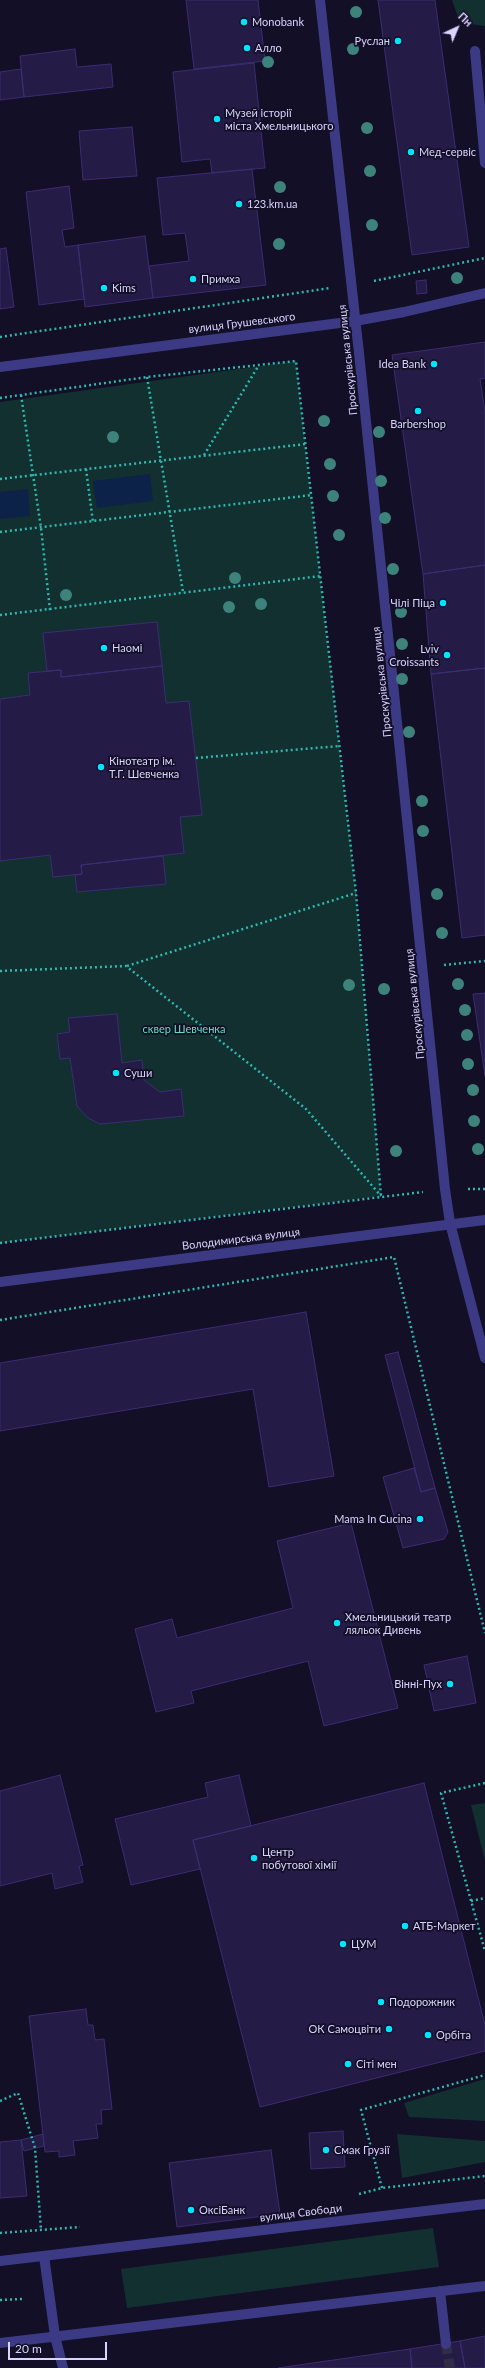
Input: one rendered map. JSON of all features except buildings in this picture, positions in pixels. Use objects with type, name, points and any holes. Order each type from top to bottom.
[{"type":"street","name":"Проскурівська вулиця","points":[[320,0],[352,285],[450,1223],[485,1358]]},
{"type":"street","points":[[475,51],[485,163]]},
{"type":"street","name":"вулиця Грушевського","points":[[0,368],[355,321],[404,312],[485,293]]},
{"type":"street","name":"Володимирська вулиця","points":[[0,1282],[450,1223],[485,1220]]},
{"type":"street","name":"вулиця Свободи","points":[[0,2261],[485,2204]]},
{"type":"street","points":[[44,2256],[55,2336],[63,2368]]},
{"type":"street","points":[[0,2343],[485,2286]]},
{"type":"street","points":[[440,2291],[446,2344]]},
{"type":"path","points":[[0,337],[352,285],[400,277],[485,258]]},
{"type":"path","points":[[0,398],[147,377],[296,361],[356,893],[381,1196]]},
{"type":"path","points":[[204,455],[259,365]]},
{"type":"path","points":[[147,377],[183,592]]},
{"type":"path","points":[[21,395],[34,474],[50,610]]},
{"type":"path","points":[[0,479],[306,444]]},
{"type":"path","points":[[86,469],[93,522]]},
{"type":"path","points":[[0,532],[170,514],[312,495]]},
{"type":"path","points":[[0,615],[321,576]]},
{"type":"path","points":[[196,758],[340,746]]},
{"type":"path","points":[[0,971],[126,966],[356,893]]},
{"type":"path","points":[[423,968],[485,961]]},
{"type":"path","points":[[126,966],[306,1109],[381,1196]]},
{"type":"path","points":[[0,1243],[446,1189]]},
{"type":"path","points":[[0,1320],[394,1257],[485,1632]]},
{"type":"path","points":[[485,1783],[441,1793],[485,1951]]},
{"type":"path","points":[[471,1902],[485,1898]]},
{"type":"path","points":[[382,2188],[361,2110],[485,2075]]},
{"type":"path","points":[[0,2101],[18,2093],[35,2148],[41,2230]]},
{"type":"path","points":[[0,2300],[22,2299]]},
{"type":"green space","points":[[452,0],[485,0],[485,26],[470,24],[458,17]]},
{"type":"green space","name":"сквер Шевченка","points":[[296,361],[356,893],[381,1196],[0,1243],[0,402]]},
{"type":"green space","points":[[485,1803],[485,1861],[471,1805]]},
{"type":"green space","points":[[485,2079],[485,2121],[409,2117],[404,2103]]},
{"type":"green space","points":[[397,2134],[485,2141],[485,2162],[402,2178]]},
{"type":"green space","points":[[433,2228],[439,2267],[127,2308],[121,2269]]},
{"type":"water","points":[[150,474],[153,501],[97,508],[93,481]]},
{"type":"water","points":[[28,489],[30,516],[0,519],[0,492]]},
{"type":"tunnel","points":[[446,2344],[450,2368]]},
{"type":"place","name":"Monobank","points":[[244,22]]},
{"type":"place","name":"Руслан","points":[[398,41]]},
{"type":"place","name":"Алло","points":[[247,48]]},
{"type":"place","name":"Музей історії міста Хмельницького","points":[[217,119]]},
{"type":"place","name":"Мед-сервіс","points":[[411,152]]},
{"type":"place","name":"123.km.ua","points":[[239,204]]},
{"type":"place","name":"Примха","points":[[193,279]]},
{"type":"place","name":"Kims","points":[[104,288]]},
{"type":"place","name":"Idea Bank","points":[[434,364]]},
{"type":"place","name":"Barbershop","points":[[418,411]]},
{"type":"place","name":"Чілі Піца","points":[[443,603]]},
{"type":"place","name":"Наомі","points":[[104,648]]},
{"type":"place","name":"Lviv Croissants","points":[[447,655]]},
{"type":"place","name":"Кінотеатр ім. Т.Г. Шевченка","points":[[101,767]]},
{"type":"place","name":"Суши","points":[[116,1073]]},
{"type":"place","name":"Mama In Cucina","points":[[420,1519]]},
{"type":"place","name":"Хмельницький театр ляльок Дивень","points":[[337,1623]]},
{"type":"place","name":"Вінні-Пух","points":[[450,1684]]},
{"type":"place","name":"Центр побутової хімії","points":[[254,1858]]},
{"type":"place","name":"АТБ-Маркет","points":[[405,1926]]},
{"type":"place","name":"ЦУМ","points":[[343,1944]]},
{"type":"place","name":"Подорожник","points":[[381,2002]]},
{"type":"place","name":"ОК Самоцвіти","points":[[389,2029]]},
{"type":"place","name":"Орбіта","points":[[428,2035]]},
{"type":"place","name":"Сіті мен","points":[[348,2064]]},
{"type":"place","name":"Смак Грузії","points":[[326,2150]]},
{"type":"place","name":"ОксіБанк","points":[[191,2210]]}]
